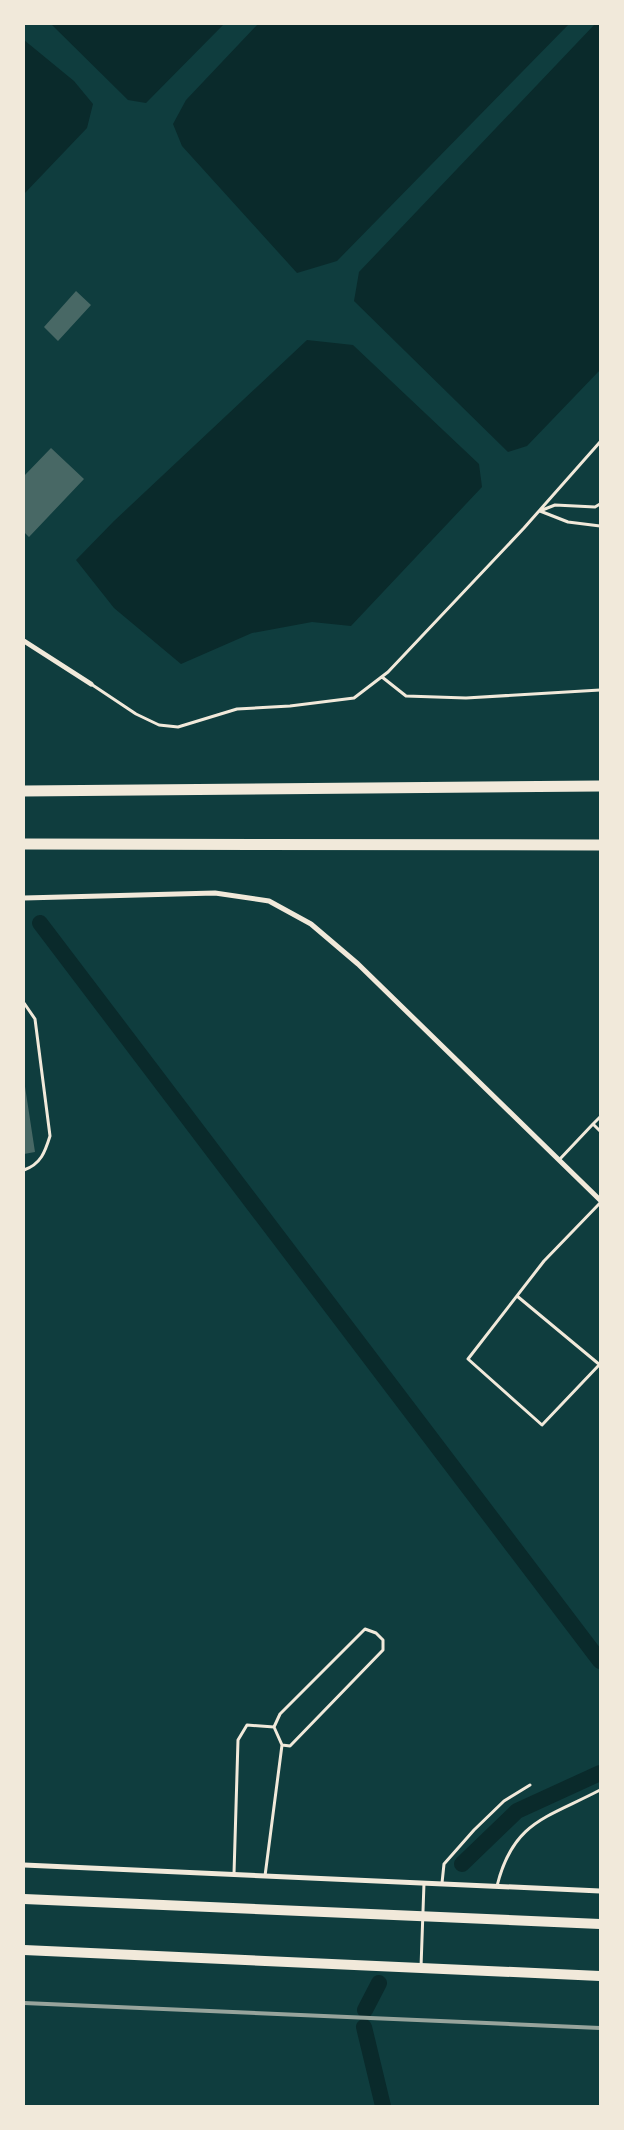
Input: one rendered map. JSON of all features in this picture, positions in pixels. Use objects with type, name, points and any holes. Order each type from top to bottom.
[{"type":"highway","points":[[24,791],[600,786]]},
{"type":"highway","points":[[24,844],[600,845]]},
{"type":"main road","points":[[24,1899],[600,1924]]},
{"type":"main road","points":[[24,1950],[600,1976]]},
{"type":"street","points":[[24,641],[91,684]]},
{"type":"street","points":[[24,898],[215,893],[269,901],[311,924],[358,964],[600,1202]]},
{"type":"street","points":[[24,1865],[600,1891]]},
{"type":"lane","points":[[91,684],[136,714],[159,725],[178,727],[237,709],[290,706],[354,698],[382,677],[540,511],[600,442]]},
{"type":"lane","points":[[540,511],[555,505],[595,507],[600,504]]},
{"type":"lane","points":[[540,511],[568,522],[600,526]]},
{"type":"lane","points":[[382,677],[406,696],[466,698],[600,690]]},
{"type":"lane","points":[[24,1003],[35,1018],[50,1136],[44,1154],[33,1167],[24,1170]]},
{"type":"lane","points":[[559,1160],[600,1117]]},
{"type":"lane","points":[[593,1124],[600,1131]]},
{"type":"lane","points":[[517,1296],[600,1365],[542,1425],[468,1359],[544,1261],[600,1202]]},
{"type":"lane","points":[[265,1876],[282,1745],[274,1727],[280,1714],[365,1629],[376,1633],[383,1640],[383,1650],[290,1746],[282,1745]]},
{"type":"lane","points":[[234,1874],[238,1740],[247,1725],[274,1727]]},
{"type":"lane","points":[[442,1883],[444,1864],[468,1837],[504,1801],[530,1785]]},
{"type":"lane","points":[[497,1886],[503,1862],[514,1843],[530,1826],[600,1790]]},
{"type":"lane","points":[[421,1968],[424,1883]]},
{"type":"water","points":[[51,24],[224,24],[146,103],[128,100]]},
{"type":"water","points":[[258,24],[569,24],[337,261],[297,273],[182,146],[173,124],[186,100]]},
{"type":"water","points":[[595,24],[600,24],[600,370],[527,446],[508,452],[354,301],[359,272]]},
{"type":"water","points":[[24,40],[74,81],[93,104],[87,128],[24,194]]},
{"type":"water","points":[[307,340],[353,345],[479,464],[482,487],[351,626],[312,622],[252,633],[181,664],[114,608],[76,560],[114,521]]},
{"type":"building","points":[[76,291],[91,305],[58,341],[44,327]]},
{"type":"building","points":[[51,448],[84,479],[29,537],[24,532],[24,476]]},
{"type":"building","points":[[24,1080],[35,1152],[24,1154]]},
{"type":"waterway","points":[[40,923],[600,1661]]},
{"type":"waterway","points":[[462,1864],[517,1811],[600,1773]]},
{"type":"waterway","points":[[365,2010],[379,1983]]},
{"type":"waterway","points":[[364,2027],[383,2106]]},
{"type":"railway","points":[[24,2003],[600,2028]]}]
